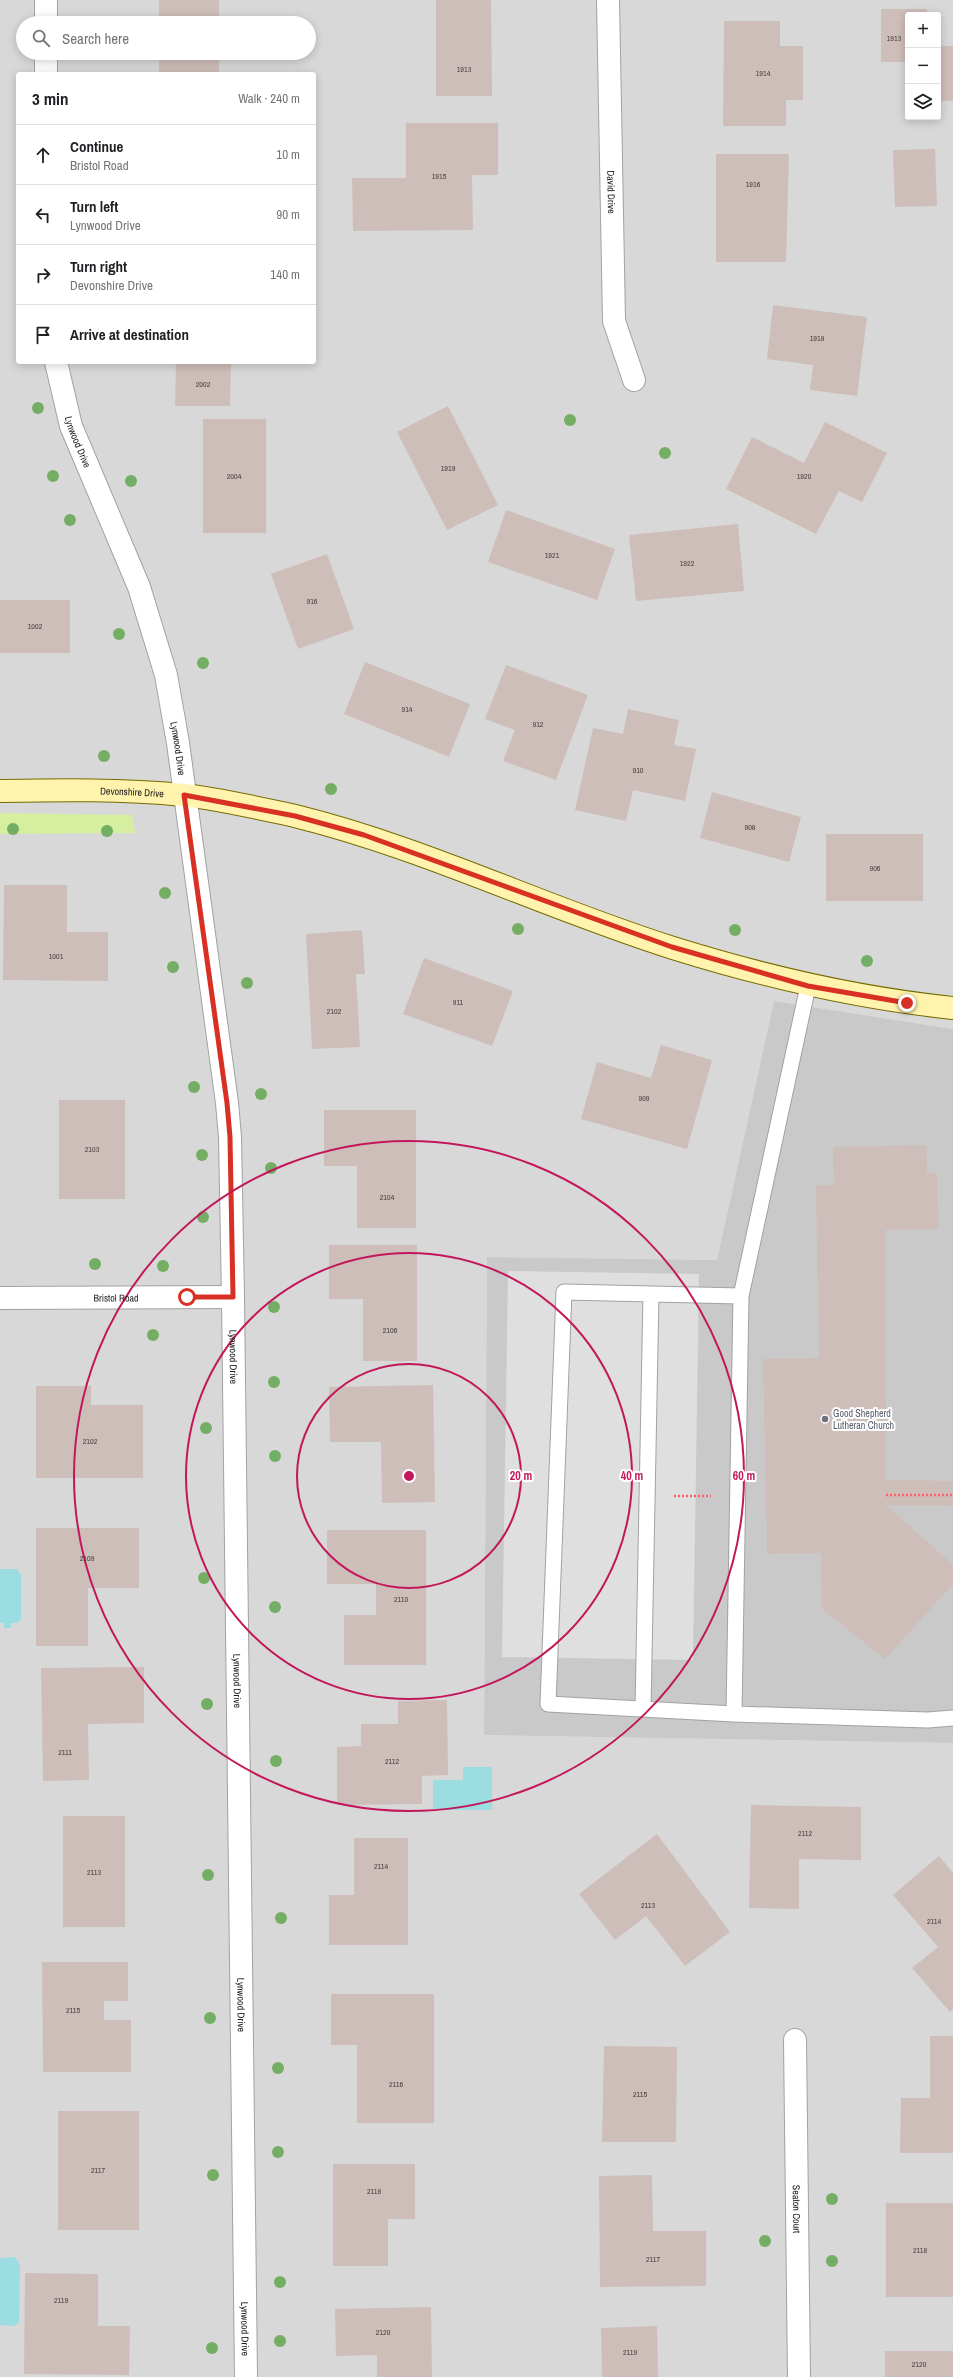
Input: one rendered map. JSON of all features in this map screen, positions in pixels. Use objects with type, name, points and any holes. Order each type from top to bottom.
[{"type":"street","points":[[46,0],[46,16]]},
{"type":"street","name":"David Drive","points":[[608,0],[614,321],[634,380]]},
{"type":"street","points":[[46,60],[46,72]]},
{"type":"street","name":"Lynwood Drive","points":[[56,364],[70,426],[139,587],[166,675],[227,1103],[230,1137],[233,1297],[246,2377]]},
{"type":"street","name":"Devonshire Drive","points":[[0,791],[134,792],[184,795],[295,816],[364,835],[672,947],[808,986],[907,1003],[953,1008]]},
{"type":"street","name":"Bristol Road","points":[[0,1298],[233,1297]]},
{"type":"street","name":"Seaton Court","points":[[795,2040],[799,2377]]},
{"type":"lane","points":[[734,1714],[741,1296],[808,986]]},
{"type":"lane","points":[[741,1296],[564,1292],[548,1704],[734,1714],[928,1720],[953,1718]]},
{"type":"lane","points":[[644,1709],[651,1294]]},
{"type":"path","points":[[886,1495],[953,1495]]},
{"type":"path","points":[[647,1496],[738,1496]]},
{"type":"shaded area","points":[[0,0],[953,0],[953,1029],[774,1001],[717,1260],[487,1257],[484,1735],[953,1743],[953,2377],[0,2377]]},
{"type":"shaded area","points":[[774,1001],[953,1029],[953,1743],[484,1735],[487,1257],[717,1260]]},
{"type":"shaded area","points":[[508,1271],[699,1274],[693,1660],[502,1657]]},
{"type":"green space","points":[[0,813],[132,815],[135,833],[0,834]]},
{"type":"water","points":[[0,1569],[17,1569],[21,1575],[21,1619],[18,1623],[11,1623],[11,1628],[4,1628],[4,1623],[0,1623]]},
{"type":"water","points":[[463,1767],[492,1767],[492,1810],[433,1810],[433,1780],[463,1780]]},
{"type":"water","points":[[15,2257],[20,2265],[19,2322],[14,2326],[0,2325],[0,2258]]},
{"type":"building","points":[[159,0],[219,0],[219,16],[159,16]]},
{"type":"building","points":[[436,0],[491,0],[492,96],[436,96]]},
{"type":"building","points":[[881,9],[927,9],[927,12],[905,12],[905,62],[881,62]]},
{"type":"building","points":[[724,21],[780,21],[780,46],[803,46],[803,100],[786,100],[786,126],[723,126]]},
{"type":"building","points":[[941,46],[953,46],[953,101],[941,101]]},
{"type":"building","points":[[159,60],[219,60],[219,72],[159,72]]},
{"type":"building","points":[[406,123],[498,123],[498,175],[472,175],[473,230],[353,231],[352,178],[406,178]]},
{"type":"building","points":[[935,149],[937,206],[895,207],[893,150]]},
{"type":"building","points":[[716,154],[789,154],[786,262],[716,262]]},
{"type":"building","points":[[773,305],[867,317],[857,396],[810,390],[813,365],[767,359]]},
{"type":"building","points":[[176,364],[231,364],[230,406],[175,406]]},
{"type":"building","points":[[448,406],[498,505],[447,530],[397,432]]},
{"type":"building","points":[[203,419],[266,419],[266,533],[203,533]]},
{"type":"building","points":[[825,422],[887,453],[862,502],[839,491],[816,534],[726,489],[752,437],[804,463]]},
{"type":"building","points":[[506,510],[615,549],[597,600],[488,562]]},
{"type":"building","points":[[738,524],[744,591],[636,601],[629,535]]},
{"type":"building","points":[[327,554],[354,629],[298,649],[271,574]]},
{"type":"building","points":[[0,600],[70,600],[70,653],[0,653]]},
{"type":"building","points":[[365,662],[470,704],[449,757],[344,714]]},
{"type":"building","points":[[506,665],[588,695],[556,780],[503,761],[515,730],[485,719]]},
{"type":"building","points":[[628,709],[679,720],[674,745],[696,749],[685,801],[633,790],[626,821],[575,810],[593,728],[623,734]]},
{"type":"building","points":[[712,792],[801,817],[789,862],[700,838]]},
{"type":"building","points":[[826,834],[923,834],[923,901],[826,901]]},
{"type":"building","points":[[4,885],[67,885],[67,932],[108,932],[108,981],[3,980]]},
{"type":"building","points":[[362,930],[365,974],[356,974],[360,1047],[312,1049],[306,934]]},
{"type":"building","points":[[424,958],[513,991],[492,1046],[403,1014]]},
{"type":"building","points":[[661,1045],[712,1060],[687,1149],[581,1119],[597,1062],[651,1078]]},
{"type":"building","points":[[59,1100],[125,1100],[125,1199],[59,1199]]},
{"type":"building","points":[[324,1110],[416,1110],[416,1228],[357,1228],[357,1166],[324,1166]]},
{"type":"building","name":"Good Shepherd Lutheran Church","points":[[926,1145],[927,1173],[937,1173],[938,1229],[886,1230],[886,1480],[953,1481],[953,1506],[886,1505],[953,1565],[953,1584],[885,1659],[822,1609],[821,1553],[767,1554],[763,1359],[819,1358],[816,1185],[834,1185],[833,1147]]},
{"type":"building","points":[[329,1245],[417,1245],[417,1361],[363,1361],[363,1299],[329,1299]]},
{"type":"building","points":[[433,1385],[435,1502],[382,1503],[381,1442],[330,1442],[329,1387]]},
{"type":"building","points":[[36,1386],[91,1386],[91,1405],[143,1405],[143,1478],[36,1478]]},
{"type":"building","points":[[36,1528],[139,1528],[139,1588],[88,1588],[88,1646],[36,1646]]},
{"type":"building","points":[[327,1530],[426,1530],[426,1665],[344,1665],[344,1615],[376,1615],[376,1584],[327,1584]]},
{"type":"building","points":[[144,1667],[144,1723],[88,1724],[89,1780],[43,1781],[41,1668]]},
{"type":"building","points":[[447,1700],[448,1775],[422,1776],[422,1804],[337,1805],[337,1747],[361,1746],[361,1724],[398,1724],[398,1701]]},
{"type":"building","points":[[751,1805],[861,1807],[861,1860],[799,1859],[799,1909],[749,1908]]},
{"type":"building","points":[[63,1816],[125,1816],[125,1927],[63,1927]]},
{"type":"building","points":[[657,1834],[730,1932],[685,1966],[646,1916],[615,1940],[579,1894]]},
{"type":"building","points":[[354,1838],[408,1838],[408,1945],[329,1945],[329,1895],[354,1895]]},
{"type":"building","points":[[939,1856],[953,1873],[953,2009],[950,2012],[912,1968],[938,1947],[893,1895]]},
{"type":"building","points":[[42,1962],[128,1962],[128,2001],[104,2001],[104,2020],[131,2020],[131,2072],[43,2072]]},
{"type":"building","points":[[331,1994],[434,1994],[434,2123],[357,2123],[357,2045],[331,2045]]},
{"type":"building","points":[[930,2036],[953,2036],[953,2153],[900,2153],[901,2098],[930,2098]]},
{"type":"building","points":[[604,2046],[677,2047],[676,2142],[602,2142]]},
{"type":"building","points":[[58,2111],[139,2111],[139,2230],[58,2230]]},
{"type":"building","points":[[333,2164],[415,2164],[415,2219],[388,2219],[388,2266],[333,2266]]},
{"type":"building","points":[[652,2175],[653,2231],[706,2231],[706,2286],[600,2287],[599,2176]]},
{"type":"building","points":[[886,2203],[953,2203],[953,2297],[886,2297]]},
{"type":"building","points":[[25,2273],[98,2274],[98,2326],[130,2326],[129,2375],[24,2374]]},
{"type":"building","points":[[431,2307],[432,2377],[377,2377],[377,2355],[336,2356],[335,2309]]},
{"type":"building","points":[[657,2326],[658,2377],[602,2377],[601,2328]]},
{"type":"building","points":[[885,2351],[953,2351],[953,2377],[885,2377]]},
{"type":"place","name":"Good Shepherd Lutheran Church","points":[[825,1419]]},
{"type":"route","points":[[187,1297],[233,1297],[230,1137],[227,1103],[184,795],[228,802],[295,816],[364,835],[672,947],[808,986],[907,1003]]}]
